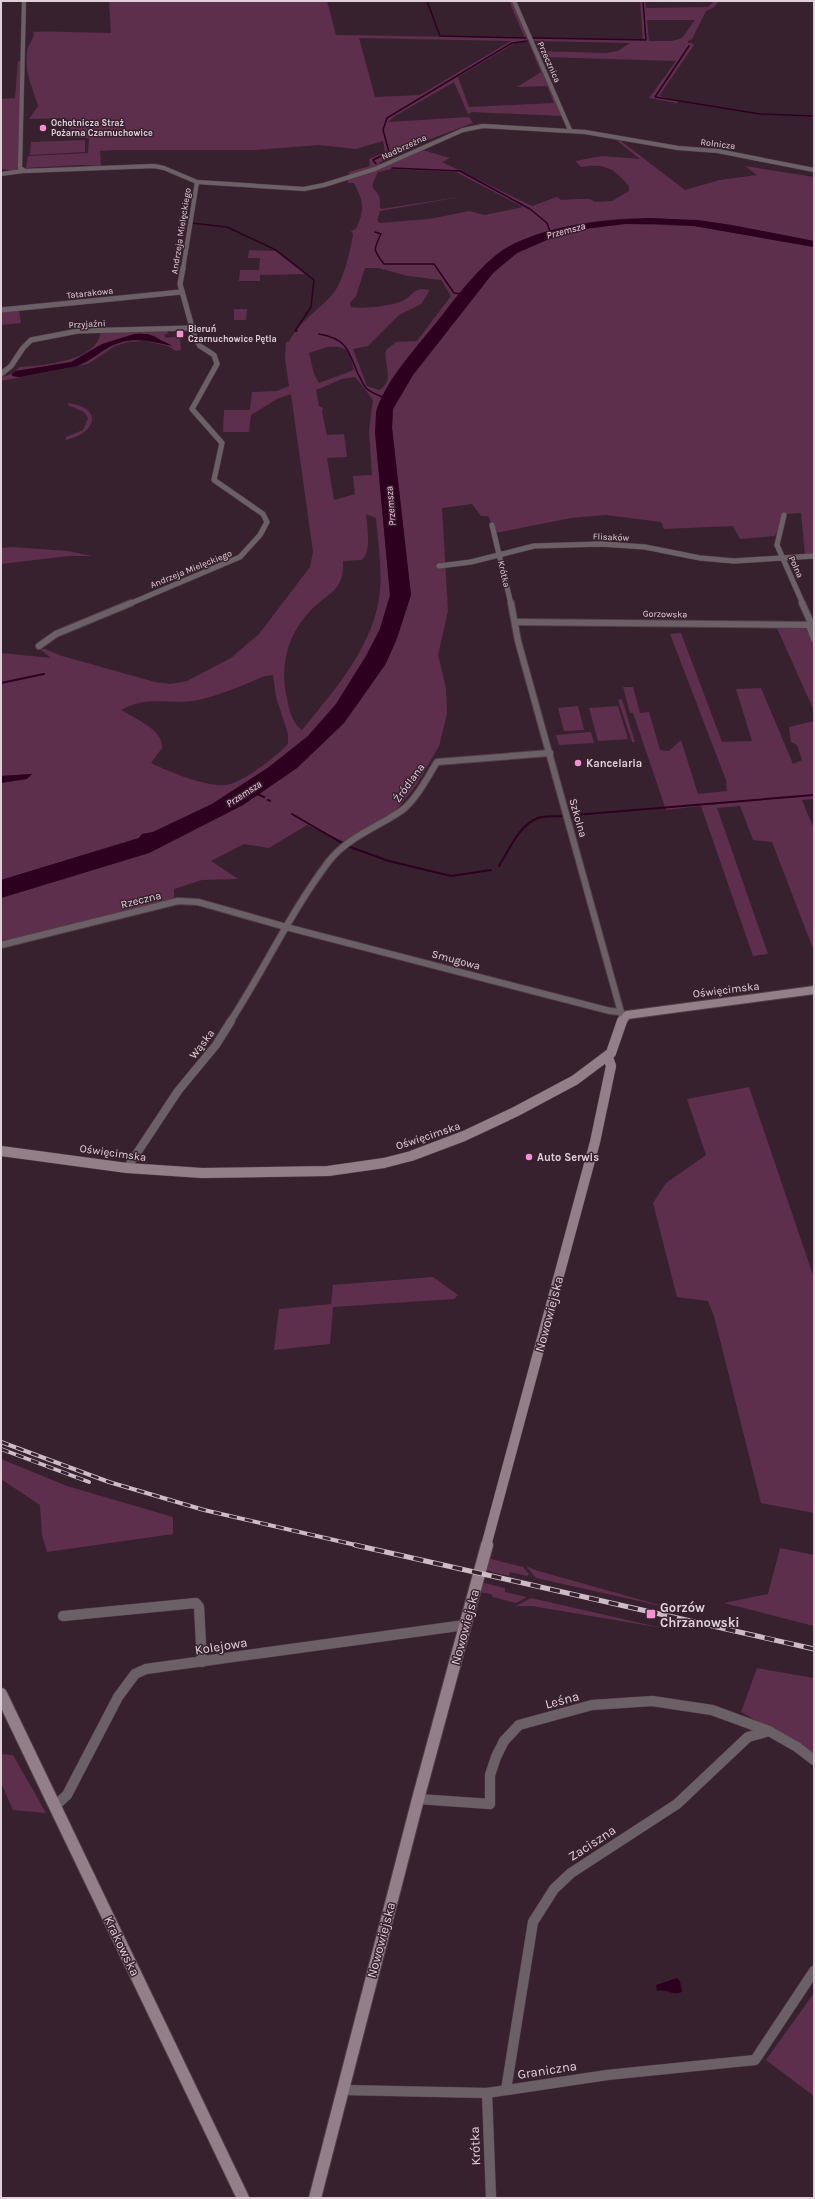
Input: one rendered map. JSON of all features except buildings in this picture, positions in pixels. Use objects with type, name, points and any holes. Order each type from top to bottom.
[{"type":"street","points":[[23,171],[20,168],[24,1]]},
{"type":"street","name":"Przecznica","points":[[514,1],[570,130]]},
{"type":"street","name":"Nadbrzeżna","points":[[197,182],[283,190],[305,189],[375,170],[420,147],[470,127],[483,126],[570,130],[619,138]]},
{"type":"street","name":"Rolnicza","points":[[619,138],[678,148],[718,151],[814,170]]},
{"type":"street","name":"Andrzeja Mielęckiego","points":[[1,174],[23,171],[154,166],[164,168],[197,182],[183,264],[181,292],[195,338],[200,346],[214,355],[217,364],[192,409],[195,415],[222,443],[213,476],[214,480],[262,514],[266,519],[267,525],[248,552],[240,557],[56,634],[39,646]]},
{"type":"street","name":"Tatarakowa","points":[[1,310],[181,292]]},
{"type":"street","name":"Przyjaźni","points":[[1,374],[14,366],[26,344],[31,340],[78,331],[192,328]]},
{"type":"street","name":"Polna","points":[[784,515],[777,542],[811,625],[814,639]]},
{"type":"street","name":"Krótka","points":[[492,525],[516,622]]},
{"type":"street","name":"Flisaków","points":[[439,566],[471,562],[500,556],[534,546],[602,544],[645,547],[700,558],[727,560],[814,556]]},
{"type":"street","name":"Gorzowska","points":[[516,622],[811,625]]},
{"type":"street","name":"Szkolna","points":[[516,622],[518,641],[622,1015]]},
{"type":"street","name":"Źródlana","points":[[286,927],[329,861],[344,845],[402,810],[422,786],[437,762],[550,752]]},
{"type":"street","name":"Rzeczna","points":[[1,945],[178,901],[198,902],[286,927]]},
{"type":"street","name":"Smugowa","points":[[286,927],[622,1015]]},
{"type":"street","name":"Wąska","points":[[127,1168],[178,1091],[216,1045],[286,927]]},
{"type":"street","name":"Oświęcimska","points":[[1,1151],[36,1153],[127,1168],[168,1172],[296,1172],[347,1170],[414,1155],[492,1125],[563,1087],[608,1057],[616,1044],[622,1015],[814,990]]},
{"type":"street","name":"Nowowiejska","points":[[315,2198],[418,1800],[595,1142],[612,1066],[608,1057]]},
{"type":"street","points":[[63,1616],[191,1602],[196,1603],[200,1607],[202,1662]]},
{"type":"street","name":"Kolejowa","points":[[55,1806],[67,1795],[118,1696],[135,1674],[146,1669],[202,1662],[306,1645],[465,1625]]},
{"type":"street","name":"Krakowska","points":[[1,1694],[243,2198]]},
{"type":"street","name":"Leśna","points":[[418,1800],[490,1804],[490,1775],[496,1757],[504,1741],[519,1725],[592,1705],[652,1701],[712,1710],[769,1731]]},
{"type":"street","points":[[769,1731],[797,1747],[814,1760]]},
{"type":"street","name":"Zaciszna","points":[[506,2090],[533,1922],[554,1889],[571,1873],[677,1804],[748,1737],[769,1731]]},
{"type":"street","name":"Graniczna","points":[[343,2090],[487,2093],[607,2075],[755,2060],[814,1971]]},
{"type":"street","name":"Krótka","points":[[487,2093],[491,2198]]},
{"type":"shaded area","points":[[109,1],[327,1],[336,35],[525,38],[509,1],[512,1],[563,116],[472,112],[468,114],[454,82],[395,116],[388,122],[469,117],[473,123],[409,147],[379,163],[382,165],[348,177],[349,172],[370,166],[369,159],[385,152],[383,141],[356,149],[319,145],[255,150],[100,151],[101,166],[81,165],[26,168],[28,156],[88,153],[89,138],[60,137],[61,130],[70,129],[66,118],[29,119],[38,106],[28,73],[26,60],[27,50],[33,38],[34,32],[46,32],[27,31],[111,33]],"holes":[[[359,38],[511,41],[420,95],[375,97]],[[528,41],[541,72],[517,87],[547,86],[554,103],[469,107],[458,77],[515,43]]]},
{"type":"shaded area","points":[[640,1],[645,1],[646,8],[708,7],[714,1],[719,1],[714,7],[706,11],[692,39],[688,41],[688,43],[692,43],[694,45],[659,96],[679,101],[677,103],[649,98],[676,61],[542,57],[538,51],[606,53],[618,51],[630,43],[533,41],[532,38],[643,40]],"holes":[[[647,20],[695,20],[682,38],[672,41],[649,41]]]},
{"type":"shaded area","points":[[18,61],[21,61],[18,168],[16,171],[1,169],[1,99],[15,98]]},
{"type":"shaded area","points":[[85,140],[85,152],[30,155],[31,142]]},
{"type":"shaded area","points":[[616,140],[623,141],[621,141],[685,190],[720,180],[757,175],[745,166],[814,177],[814,241],[750,229],[686,220],[655,218],[623,219],[591,222],[558,229],[529,238],[511,247],[487,263],[392,379],[377,409],[375,432],[390,595],[380,629],[366,656],[336,704],[308,736],[269,767],[212,804],[153,832],[142,834],[139,838],[1,880],[1,783],[32,774],[1,776],[1,653],[51,658],[40,649],[45,649],[62,656],[155,682],[170,684],[187,681],[231,658],[259,634],[310,567],[313,552],[291,394],[277,399],[251,415],[249,432],[223,432],[224,410],[250,410],[252,392],[277,391],[289,386],[285,359],[286,342],[289,342],[298,328],[336,290],[340,283],[348,257],[353,234],[351,231],[356,229],[361,216],[362,206],[360,196],[354,183],[348,183],[348,179],[419,149],[450,158],[442,162],[532,206],[557,197],[561,200],[590,199],[595,202],[612,201],[629,191],[629,186],[608,168],[597,166],[581,167],[575,161],[602,156],[640,159]],"holes":[[[392,169],[456,172],[523,207],[485,215],[469,211],[430,219],[379,223],[377,220],[380,211],[466,196],[381,209],[380,199],[373,188],[373,183],[378,172]],[[365,268],[378,268],[408,276],[441,280],[451,296],[417,341],[396,342],[386,350],[388,377],[387,382],[379,390],[367,386],[353,349],[368,346],[399,315],[421,304],[430,290],[419,289],[405,300],[382,306],[357,308],[351,307],[350,303],[356,296]],[[327,347],[340,347],[349,354],[354,370],[319,383],[314,374],[309,353]],[[356,378],[373,400],[369,431],[372,475],[353,476],[355,494],[334,500],[327,458],[347,457],[344,434],[327,435],[322,412],[323,408],[319,406],[316,390],[342,379]],[[366,514],[376,518],[380,554],[380,591],[377,611],[362,648],[352,665],[302,730],[293,720],[285,686],[285,662],[291,639],[304,618],[339,584],[343,571],[343,561],[362,560],[367,550],[368,538]],[[273,675],[276,697],[288,734],[288,744],[276,755],[261,767],[230,784],[213,784],[190,779],[151,763],[162,748],[158,736],[147,725],[121,710],[131,705],[150,701],[178,702],[198,700],[224,693],[265,676]]]},
{"type":"shaded area","points":[[625,224],[694,226],[814,247],[814,555],[805,555],[801,513],[785,514],[775,536],[740,539],[733,526],[664,529],[661,522],[606,515],[571,518],[496,533],[488,516],[481,516],[472,504],[442,508],[448,611],[438,655],[446,688],[447,714],[439,746],[417,784],[390,818],[345,842],[307,825],[269,848],[244,844],[211,861],[238,879],[202,880],[174,889],[174,900],[1,943],[1,898],[149,853],[243,805],[297,768],[344,723],[385,665],[396,641],[411,595],[392,428],[393,409],[413,375],[493,273],[517,253],[549,239],[584,229]]},
{"type":"shaded area","points":[[249,250],[275,251],[305,274],[260,275],[260,281],[239,281],[240,270],[259,270],[260,258],[248,258]]},
{"type":"shaded area","points":[[234,309],[247,309],[246,320],[234,320]]},
{"type":"shaded area","points":[[1,311],[19,311],[21,323],[1,325]]},
{"type":"shaded area","points":[[168,330],[168,333],[164,335],[166,338],[180,336],[181,350],[176,351],[168,346],[145,341],[169,345],[155,336],[139,333],[71,362],[16,371],[19,367],[38,366],[70,359],[88,351],[99,339],[101,331]]},
{"type":"shaded area","points":[[129,341],[145,341],[128,342],[115,346],[88,364],[1,381],[1,377],[12,374],[12,376],[20,377],[77,366],[114,345]]},
{"type":"shaded area","points":[[68,403],[80,406],[87,410],[91,415],[92,421],[90,427],[84,432],[76,437],[66,440],[66,437],[83,430],[88,418],[84,412],[68,405]]},
{"type":"shaded area","points":[[13,547],[68,551],[92,556],[69,556],[1,564],[1,548]]},
{"type":"shaded area","points":[[777,628],[807,629],[814,646],[814,711]]},
{"type":"shaded area","points":[[681,633],[722,742],[752,741],[736,689],[761,688],[793,764],[802,760],[797,745],[791,742],[789,727],[814,721],[814,799],[802,800],[814,829],[814,951],[772,842],[753,840],[740,806],[717,808],[768,954],[753,956],[701,806],[666,810],[633,713],[630,713],[623,687],[633,687],[640,713],[649,712],[660,750],[669,751],[681,740],[698,794],[727,791],[726,780],[670,634]]},
{"type":"shaded area","points":[[622,699],[635,742],[632,742],[618,700]]},
{"type":"shaded area","points":[[578,706],[584,730],[564,731],[558,708]]},
{"type":"shaded area","points":[[618,706],[628,739],[598,741],[589,708]]},
{"type":"shaded area","points":[[591,732],[594,743],[559,745],[556,735]]},
{"type":"shaded area","points":[[749,1087],[814,1278],[814,1513],[761,1503],[714,1316],[708,1301],[677,1297],[653,1203],[666,1183],[706,1155],[687,1099]]},
{"type":"shaded area","points":[[433,1277],[458,1295],[454,1299],[333,1307],[330,1344],[274,1350],[279,1309],[331,1304],[333,1285]]},
{"type":"shaded area","points":[[1,1459],[67,1486],[173,1517],[173,1534],[47,1552],[42,1535],[40,1505],[1,1479]]},
{"type":"shaded area","points":[[780,1548],[814,1555],[814,1626],[724,1603],[768,1594]]},
{"type":"shaded area","points":[[487,1558],[523,1567],[529,1574],[527,1576],[510,1572],[509,1576],[484,1570]]},
{"type":"shaded area","points":[[526,1566],[535,1570],[670,1608],[536,1578]]},
{"type":"shaded area","points":[[480,1582],[505,1588],[505,1592],[527,1597],[516,1603],[493,1597],[491,1594],[478,1592]]},
{"type":"shaded area","points":[[531,1598],[662,1628],[532,1606],[516,1606]]},
{"type":"shaded area","points":[[757,1668],[814,1678],[814,1753],[741,1712]]},
{"type":"shaded area","points":[[1,1754],[13,1755],[46,1813],[13,1810],[1,1783]]},
{"type":"shaded area","points":[[814,1993],[814,2096],[766,2060]]},
{"type":"water","name":"Przemsza","points":[[647,218],[698,220],[732,225],[814,241],[814,247],[694,226],[625,224],[584,229],[549,239],[517,253],[493,273],[413,375],[393,409],[392,428],[411,595],[396,641],[385,665],[344,723],[297,768],[243,805],[149,853],[1,898],[1,880],[139,838],[142,834],[153,832],[212,804],[269,767],[308,736],[336,704],[366,656],[380,629],[390,595],[375,432],[377,408],[386,388],[405,361],[468,283],[496,255],[511,245],[529,237],[568,226]]},
{"type":"water","points":[[134,334],[148,334],[173,346],[155,342],[131,340],[115,344],[77,366],[20,377],[12,376],[12,374],[16,371],[71,362],[102,344]]},
{"type":"water","points":[[32,774],[27,779],[1,783],[1,776]]},
{"type":"water","points":[[677,1978],[680,1981],[682,1992],[675,1993],[663,1990],[657,1991],[656,1985]]},
{"type":"waterway","points":[[427,1],[440,36],[526,38]]},
{"type":"waterway","points":[[533,38],[646,40],[643,1]]},
{"type":"waterway","points":[[376,164],[373,160],[389,152],[383,130],[387,118],[512,43],[527,41]]},
{"type":"waterway","points":[[689,46],[655,97],[760,114],[814,116]]},
{"type":"waterway","name":"Przemsza","points":[[392,168],[460,171],[530,209],[547,223],[551,234]]},
{"type":"waterway","points":[[191,223],[227,227],[276,250],[314,280],[311,307],[295,331],[297,331]]},
{"type":"waterway","points":[[375,232],[381,234],[375,250],[384,264],[434,264],[454,293],[462,294]]},
{"type":"waterway","points":[[319,334],[336,339],[341,343],[349,352],[358,374],[368,390],[385,398]]},
{"type":"waterway","points":[[1,683],[44,674]]},
{"type":"waterway","name":"Przemsza","points":[[255,793],[264,797]]},
{"type":"waterway","points":[[575,815],[814,795]]},
{"type":"waterway","points":[[292,814],[347,846],[389,861],[451,876],[491,870]]},
{"type":"waterway","points":[[499,866],[515,839],[531,821],[547,816],[563,816]]},
{"type":"railway","points":[[1,1442],[109,1482],[204,1510],[360,1546]]},
{"type":"railway","points":[[1,1449],[89,1482]]},
{"type":"railway","points":[[355,1545],[814,1649]]},
{"type":"place","name":"Ochotnicza Straż Pożarna Czarnuchowice","points":[[43,128]]},
{"type":"place","name":"Bieruń Czarnuchowice Pętla","points":[[180,334]]},
{"type":"place","name":"Kancelaria","points":[[578,763]]},
{"type":"place","name":"Auto Serwis","points":[[529,1157]]},
{"type":"place","name":"Gorzów Chrzanowski","points":[[651,1614]]}]
